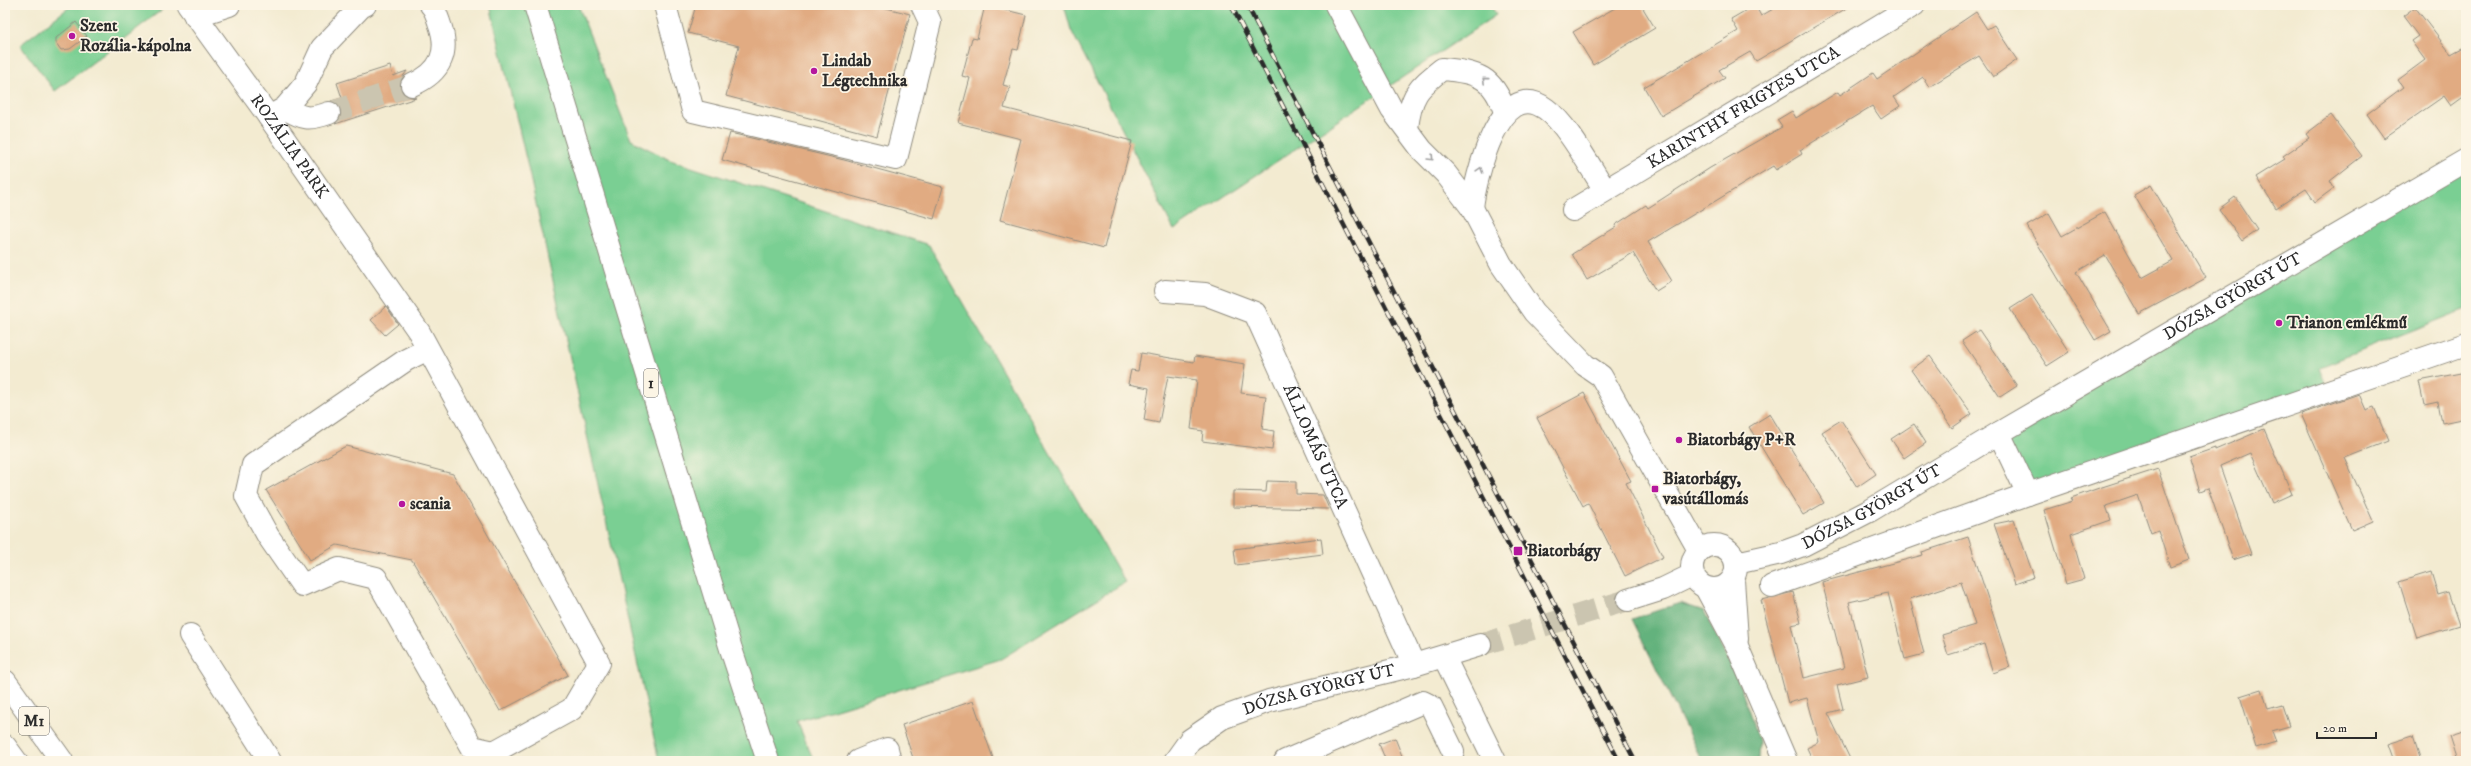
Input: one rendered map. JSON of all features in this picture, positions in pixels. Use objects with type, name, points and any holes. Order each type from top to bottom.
[{"type":"main road","points":[[192,11],[229,5]]},
{"type":"main road","points":[[277,112],[306,83],[322,48],[360,7],[365,5]]},
{"type":"main road","points":[[412,85],[426,79],[439,65],[444,53],[443,33],[431,5]]},
{"type":"main road","name":"1","points":[[535,5],[731,649],[768,761]]},
{"type":"main road","points":[[665,5],[694,112],[896,159],[930,22],[922,5]]},
{"type":"main road","points":[[1336,5],[1392,110],[1472,208],[1502,264],[1534,312],[1585,365],[1601,376],[1699,550]]},
{"type":"main road","name":"KARINTHY FRIGYES UTCA","points":[[1573,210],[1914,5]]},
{"type":"main road","name":"ROZÁLIA PARK","points":[[192,11],[277,112],[428,349],[599,663],[572,709],[488,756]]},
{"type":"main road","points":[[1407,128],[1410,105],[1417,92],[1442,69],[1478,74],[1498,92],[1505,112]]},
{"type":"main road","points":[[1472,208],[1474,187],[1492,134],[1505,112],[1525,103],[1534,103],[1545,108],[1557,118],[1605,190]]},
{"type":"main road","points":[[277,112],[302,118],[317,117],[329,113]]},
{"type":"main road","name":"DÓZSA GYÖRGY ÚT","points":[[1628,600],[1663,589],[1699,582],[1715,590],[1723,588],[1734,571],[1814,540],[1871,510],[1999,433],[2466,160]]},
{"type":"main road","name":"ÁLLOMÁS UTCA","points":[[1164,291],[1204,294],[1255,313],[1414,665]]},
{"type":"main road","name":"DÓZSA GYÖRGY ÚT","points":[[1772,586],[2028,494],[2466,344]]},
{"type":"main road","points":[[428,349],[406,360],[253,465],[246,496],[268,536],[302,585],[340,569],[376,578],[472,747],[488,756]]},
{"type":"main road","points":[[1999,433],[2028,494]]},
{"type":"main road","points":[[1814,540],[1824,568]]},
{"type":"main road","points":[[1737,646],[1734,571],[1731,552],[1721,546],[1710,545],[1699,550],[1693,557],[1691,566],[1737,646],[1786,761]]},
{"type":"main road","points":[[190,635],[270,761]]},
{"type":"main road","name":"DÓZSA GYÖRGY ÚT","points":[[1175,761],[1190,740],[1222,718],[1269,701],[1414,665],[1480,645]]},
{"type":"main road","points":[[1444,656],[1495,761]]},
{"type":"main road","name":"M1","points":[[5,681],[62,761]]},
{"type":"main road","points":[[1285,761],[1423,702],[1431,706],[1453,751]]},
{"type":"main road","name":"M1","points":[[5,746],[16,761]]},
{"type":"main road","points":[[858,761],[887,749],[890,761]]},
{"type":"green space","points":[[72,5],[160,5],[163,9],[55,91],[20,45]]},
{"type":"green space","points":[[490,5],[578,5],[631,140],[670,160],[929,245],[1125,582],[1001,659],[797,721],[814,761],[659,761],[527,163]]},
{"type":"green space","points":[[1064,5],[1491,5],[1496,15],[1174,230],[1071,30]]},
{"type":"green space","points":[[2466,160],[2466,309],[2320,367],[2329,391],[2028,494],[1999,433]]},
{"type":"green space","points":[[1680,603],[1704,611],[1737,677],[1759,740],[1758,761],[1702,761],[1632,619]]},
{"type":"building","name":"Lindab Légtechnika","points":[[696,5],[875,5],[910,14],[877,136],[726,96],[739,46],[688,33]]},
{"type":"building","points":[[985,5],[1026,15],[1018,50],[1013,49],[1003,85],[1010,87],[1004,108],[1132,141],[1104,248],[1000,220],[1021,139],[958,123],[970,78],[962,76],[972,38],[977,39]]},
{"type":"building","points":[[1620,5],[1641,5],[1655,28],[1593,65],[1573,32]]},
{"type":"building","points":[[1755,5],[1761,16],[1780,5],[1852,5],[1756,61],[1750,52],[1719,70],[1725,78],[1661,116],[1644,87],[1738,31],[1731,19]]},
{"type":"building","points":[[2415,7],[2451,54],[2466,46],[2466,95],[2451,106],[2444,96],[2384,138],[2367,114],[2403,87],[2398,80],[2425,60],[2411,41],[2418,36],[2403,16]]},
{"type":"building","points":[[1976,12],[1987,29],[1994,25],[2017,60],[1993,77],[1979,56],[1929,87],[1923,77],[1894,97],[1900,106],[1881,119],[1872,106],[1800,150],[1802,154],[1776,170],[1773,166],[1648,242],[1672,281],[1656,291],[1633,253],[1587,280],[1572,254],[1616,227],[1615,225],[1646,205],[1648,208],[1710,168],[1782,127],[1777,120],[1792,111],[1796,118],[1838,92],[1840,95],[1873,73],[1877,79]]},
{"type":"building","name":"Szent Rozália-kápolna","points":[[76,22],[87,36],[70,49],[61,50],[56,43],[56,38]]},
{"type":"building","points":[[390,66],[393,76],[407,71],[401,79],[401,90],[406,96],[416,98],[335,124],[341,115],[338,104],[331,101],[342,98],[337,83]]},
{"type":"building","points":[[2331,115],[2362,156],[2330,181],[2334,188],[2315,202],[2306,189],[2276,208],[2256,177],[2285,159],[2283,156],[2309,138],[2306,134]]},
{"type":"building","points":[[730,133],[844,160],[943,187],[934,219],[722,160]]},
{"type":"building","points":[[2151,185],[2206,278],[2139,314],[2105,255],[2076,272],[2111,331],[2095,340],[2027,226],[2049,213],[2062,236],[2105,212],[2142,278],[2173,261],[2134,195]]},
{"type":"building","points":[[2235,197],[2257,230],[2242,241],[2219,209]]},
{"type":"building","points":[[2032,295],[2069,352],[2047,366],[2010,309]]},
{"type":"building","points":[[386,306],[398,324],[385,335],[371,320]]},
{"type":"building","points":[[1979,330],[2017,386],[2000,397],[1962,341]]},
{"type":"building","points":[[1141,353],[1194,362],[1195,356],[1245,364],[1241,393],[1266,396],[1262,429],[1274,431],[1272,450],[1202,441],[1203,431],[1191,429],[1197,380],[1168,376],[1159,423],[1144,420],[1149,388],[1128,384],[1131,370],[1138,371]]},
{"type":"building","points":[[1930,356],[1972,414],[1952,428],[1911,370]]},
{"type":"building","points":[[2466,372],[2466,418],[2442,423],[2438,402],[2424,405],[2419,381]]},
{"type":"building","points":[[1584,393],[1631,481],[1626,483],[1663,557],[1625,576],[1588,503],[1583,506],[1537,418]]},
{"type":"building","points":[[2359,394],[2366,410],[2374,407],[2388,441],[2345,458],[2373,521],[2352,530],[2301,414]]},
{"type":"building","points":[[1770,414],[1824,503],[1803,515],[1749,427]]},
{"type":"building","points":[[1841,420],[1876,474],[1857,487],[1822,432]]},
{"type":"building","points":[[1914,424],[1926,443],[1904,458],[1891,439]]},
{"type":"building","points":[[2264,429],[2292,494],[2272,503],[2250,453],[2220,466],[2251,554],[2233,560],[2208,488],[2200,491],[2189,457],[2215,448],[2215,450]]},
{"type":"building","points":[[346,446],[453,474],[568,675],[500,711],[412,560],[337,545],[310,560],[266,490]]},
{"type":"building","points":[[2158,469],[2189,560],[2170,567],[2158,530],[2151,533],[2138,495],[2106,506],[2111,520],[2071,534],[2084,579],[2066,584],[2044,510],[2073,501],[2071,498]]},
{"type":"building","points":[[1267,481],[1296,482],[1296,494],[1323,495],[1329,509],[1233,507],[1233,491],[1266,492]]},
{"type":"building","points":[[2014,520],[2034,577],[2015,584],[1994,524]]},
{"type":"building","points":[[1968,537],[2010,667],[1993,673],[1984,644],[1948,655],[1942,635],[1975,625],[1961,582],[1910,599],[1924,654],[1905,659],[1888,593],[1849,602],[1868,677],[1837,685],[1843,709],[1828,713],[1851,761],[1813,761],[1807,748],[1819,742],[1807,698],[1788,703],[1761,600],[1793,592],[1801,623],[1791,625],[1804,678],[1844,668],[1822,582],[1923,555],[1922,552]]},
{"type":"building","points":[[1321,538],[1323,554],[1236,565],[1234,549]]},
{"type":"building","points":[[2431,572],[2438,595],[2448,592],[2459,625],[2417,638],[2399,582]]},
{"type":"building","points":[[2262,689],[2268,709],[2282,705],[2289,726],[2272,731],[2276,742],[2256,748],[2240,696]]},
{"type":"building","points":[[973,701],[994,761],[914,761],[902,725]]},
{"type":"building","points":[[2466,731],[2466,761],[2457,761],[2449,736]]},
{"type":"building","points":[[2413,736],[2421,761],[2394,761],[2388,744]]},
{"type":"building","points":[[1395,738],[1404,761],[1386,761],[1379,744]]},
{"type":"tunnel","points":[[329,113],[412,85]]},
{"type":"tunnel","points":[[1480,645],[1628,600]]},
{"type":"railway","points":[[1231,5],[1619,761]]},
{"type":"railway","points":[[1247,5],[1635,761]]},
{"type":"place","name":"Szent Rozália-kápolna","points":[[72,36]]},
{"type":"place","name":"Lindab Légtechnika","points":[[814,71]]},
{"type":"place","name":"Trianon emlékmű","points":[[2279,323]]},
{"type":"place","name":"Biatorbágy P+R","points":[[1679,440]]},
{"type":"place","name":"Biatorbágy, vasútállomás","points":[[1655,489]]},
{"type":"place","name":"scania","points":[[402,504]]},
{"type":"place","name":"Biatorbágy","points":[[1518,551]]}]
